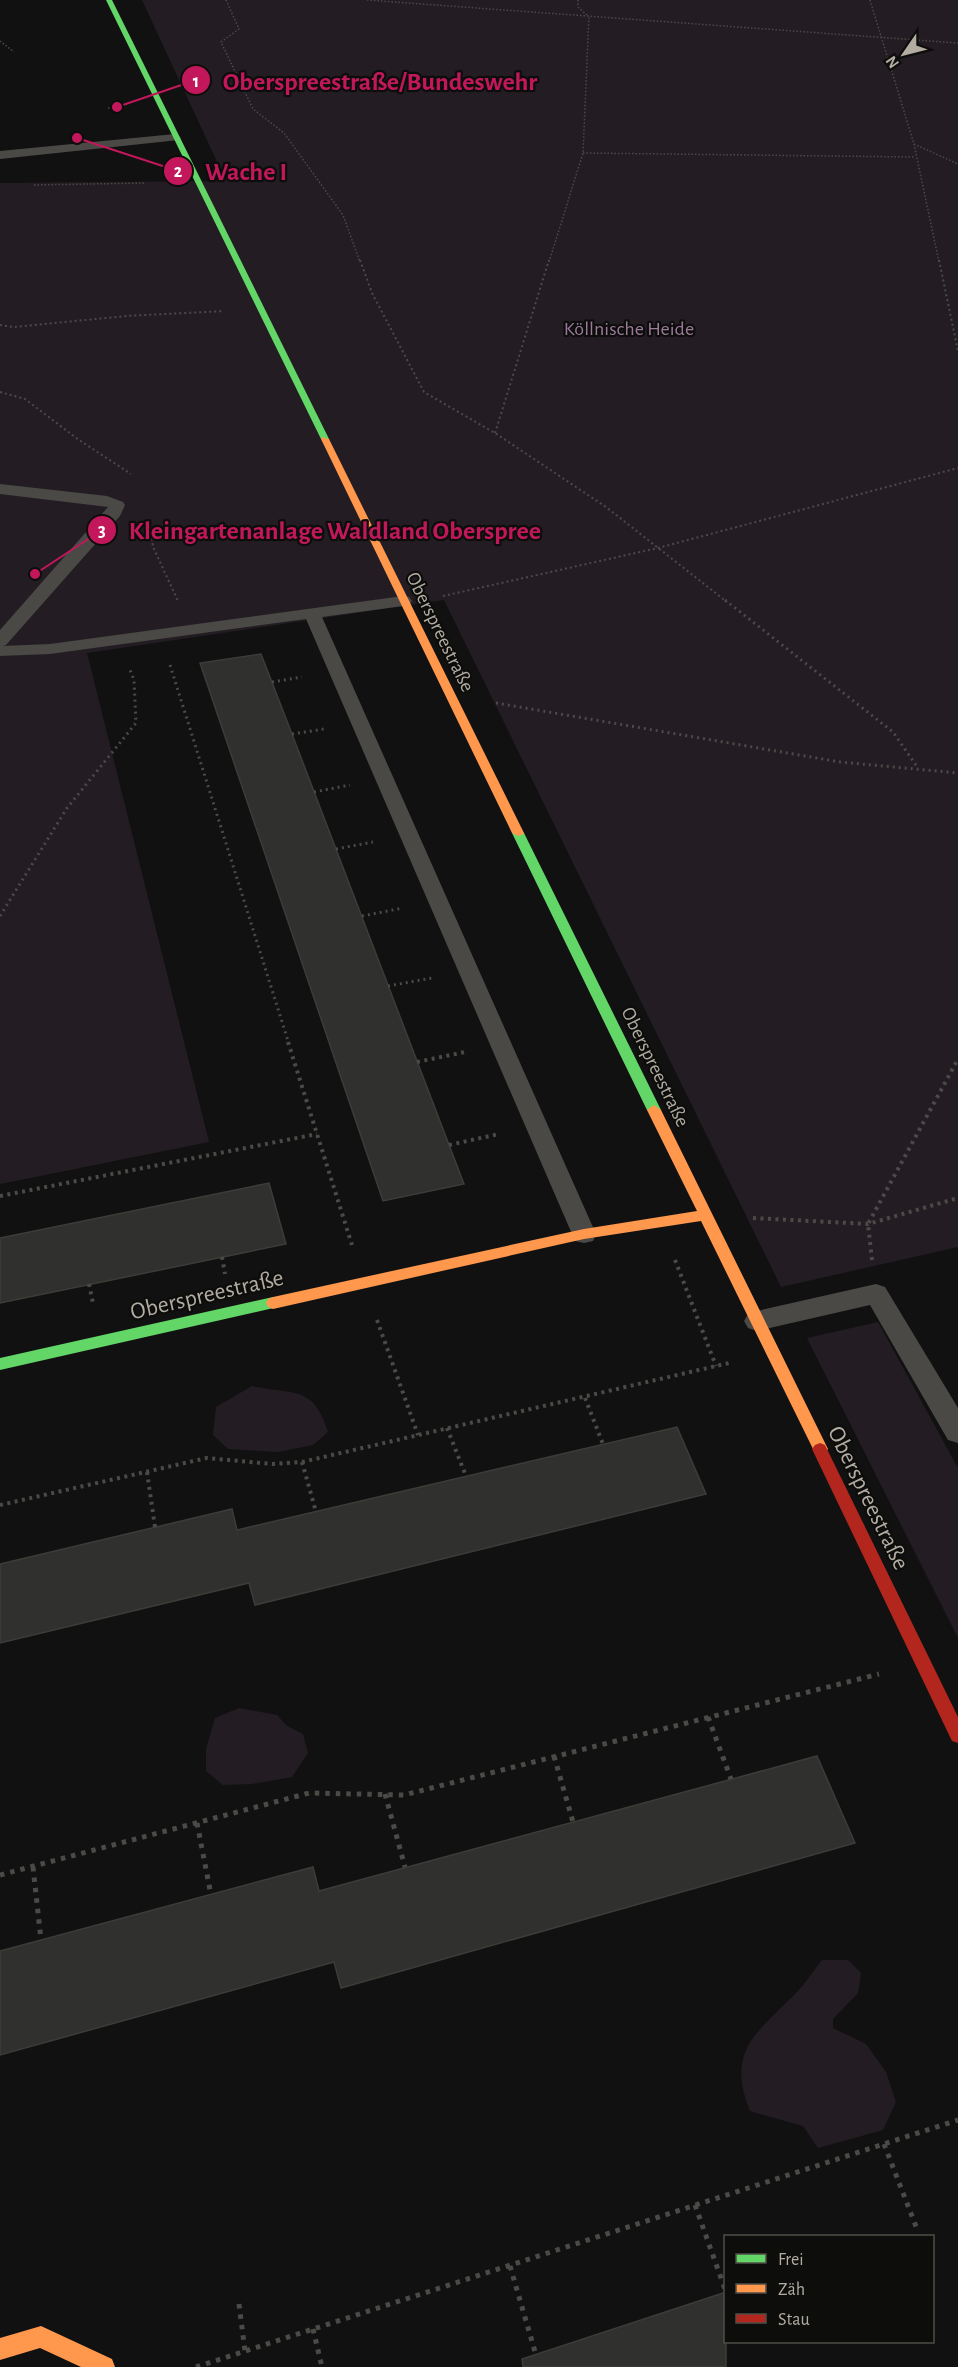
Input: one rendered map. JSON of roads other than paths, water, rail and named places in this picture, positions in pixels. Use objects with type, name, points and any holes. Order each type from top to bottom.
[{"type":"main road","name":"Oberspreestraße","points":[[109,0],[706,1215],[958,1735]]},
{"type":"main road","name":"Oberspreestraße","points":[[0,1364],[584,1234],[706,1215]]},
{"type":"main road","points":[[0,2349],[41,2337],[104,2367]]},
{"type":"lane","points":[[0,155],[175,138]]},
{"type":"lane","points":[[0,489],[107,501],[117,505],[114,513],[0,641]]},
{"type":"lane","points":[[0,651],[50,650],[403,601]]},
{"type":"lane","points":[[312,614],[584,1234]]},
{"type":"lane","points":[[757,1321],[876,1294],[958,1432]]},
{"type":"place","name":"Oberspreestraße/Bundeswehr","points":[[117,107]]},
{"type":"place","name":"Wache I","points":[[77,138]]},
{"type":"place","name":"Kleingartenanlage Waldland Oberspree","points":[[35,574]]},
{"type":"park label","name":"Köllnische Heide","points":[[629,329]]}]
